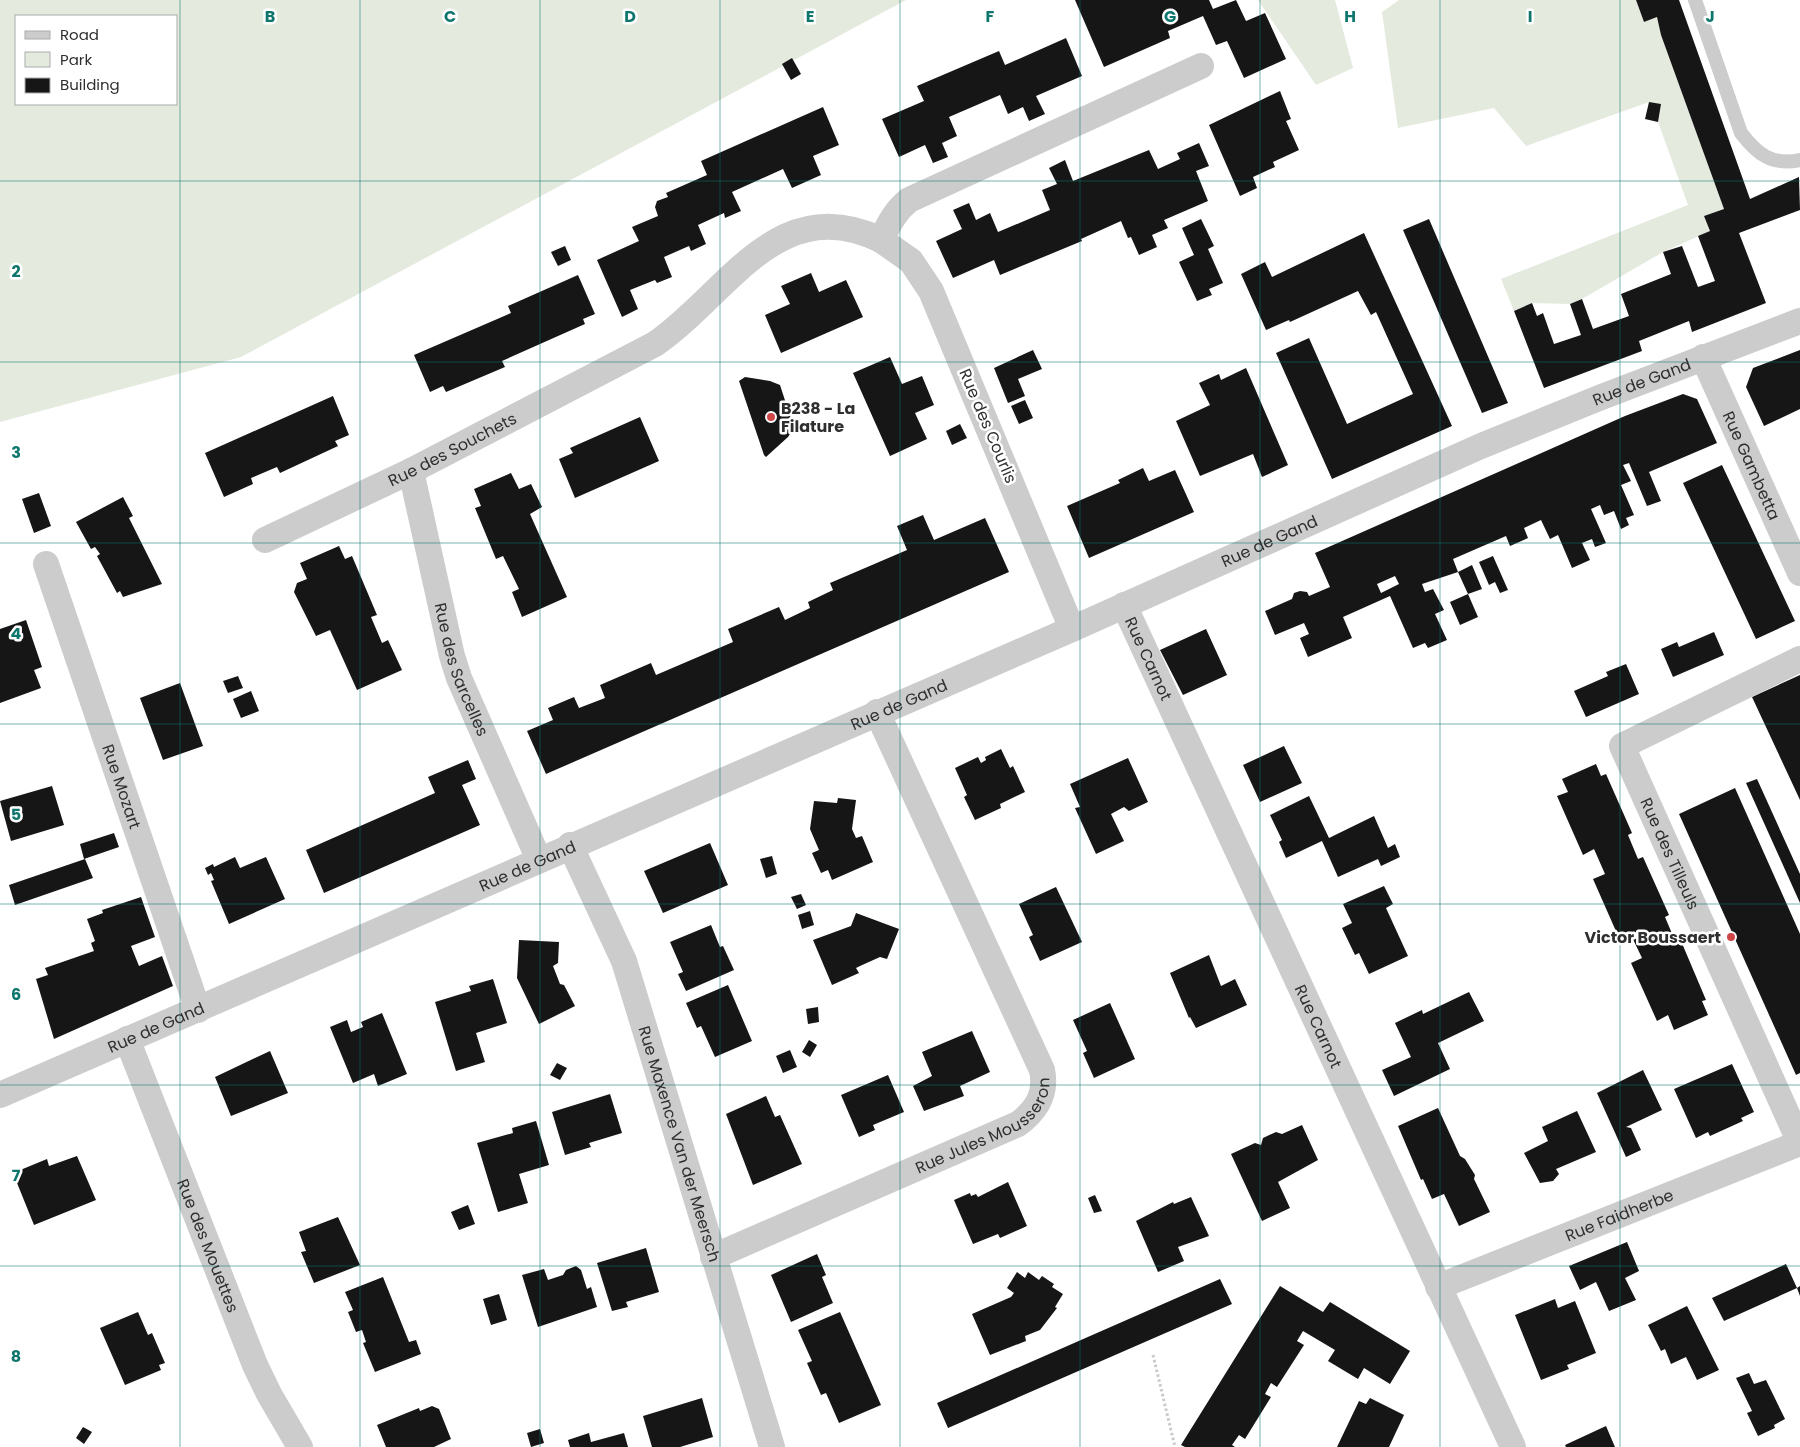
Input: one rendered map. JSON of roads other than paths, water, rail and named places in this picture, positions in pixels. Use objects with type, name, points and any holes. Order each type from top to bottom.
[{"type":"street","points":[[881,240],[899,208],[909,200],[1201,66]]},
{"type":"street","name":"Rue des Courlis","points":[[636,354],[673,331],[732,273],[765,246],[794,234],[831,226],[862,231],[881,240],[911,261],[932,291],[1072,629]]},
{"type":"street","name":"Rue de Gand","points":[[0,1095],[198,1010],[570,845],[1072,629],[1481,446],[1703,357],[1800,321]]},
{"type":"street","name":"Rue des Souchets","points":[[265,540],[411,471],[636,354]]},
{"type":"street","name":"Rue Gambetta","points":[[1703,357],[1800,573]]},
{"type":"street","name":"Rue des Sarcelles","points":[[411,471],[452,656],[538,860]]},
{"type":"street","name":"Rue Mozart","points":[[46,564],[198,1010]]},
{"type":"street","name":"Rue Carnot","points":[[1124,606],[1513,1447]]},
{"type":"street","name":"Rue des Tilleuls","points":[[1800,659],[1622,746],[1800,1143]]},
{"type":"street","name":"Rue Jules Mousseron","points":[[713,1257],[1018,1124],[1035,1109],[1044,1090],[1042,1070],[877,712]]},
{"type":"street","name":"Rue Maxence Van der Meersch","points":[[570,845],[624,961],[772,1447]]},
{"type":"street","name":"Rue des Mouettes","points":[[127,1039],[256,1365],[269,1394],[300,1447]]},
{"type":"street","name":"Rue Faidherbe","points":[[1438,1286],[1800,1143]]},
{"type":"lane","points":[[1695,0],[1741,133],[1752,148],[1764,157],[1776,162],[1800,160]]},
{"type":"place","name":"B238 - La Filature","points":[[771,417]]},
{"type":"place","name":"Victor Boussaert","points":[[1731,937]]}]
